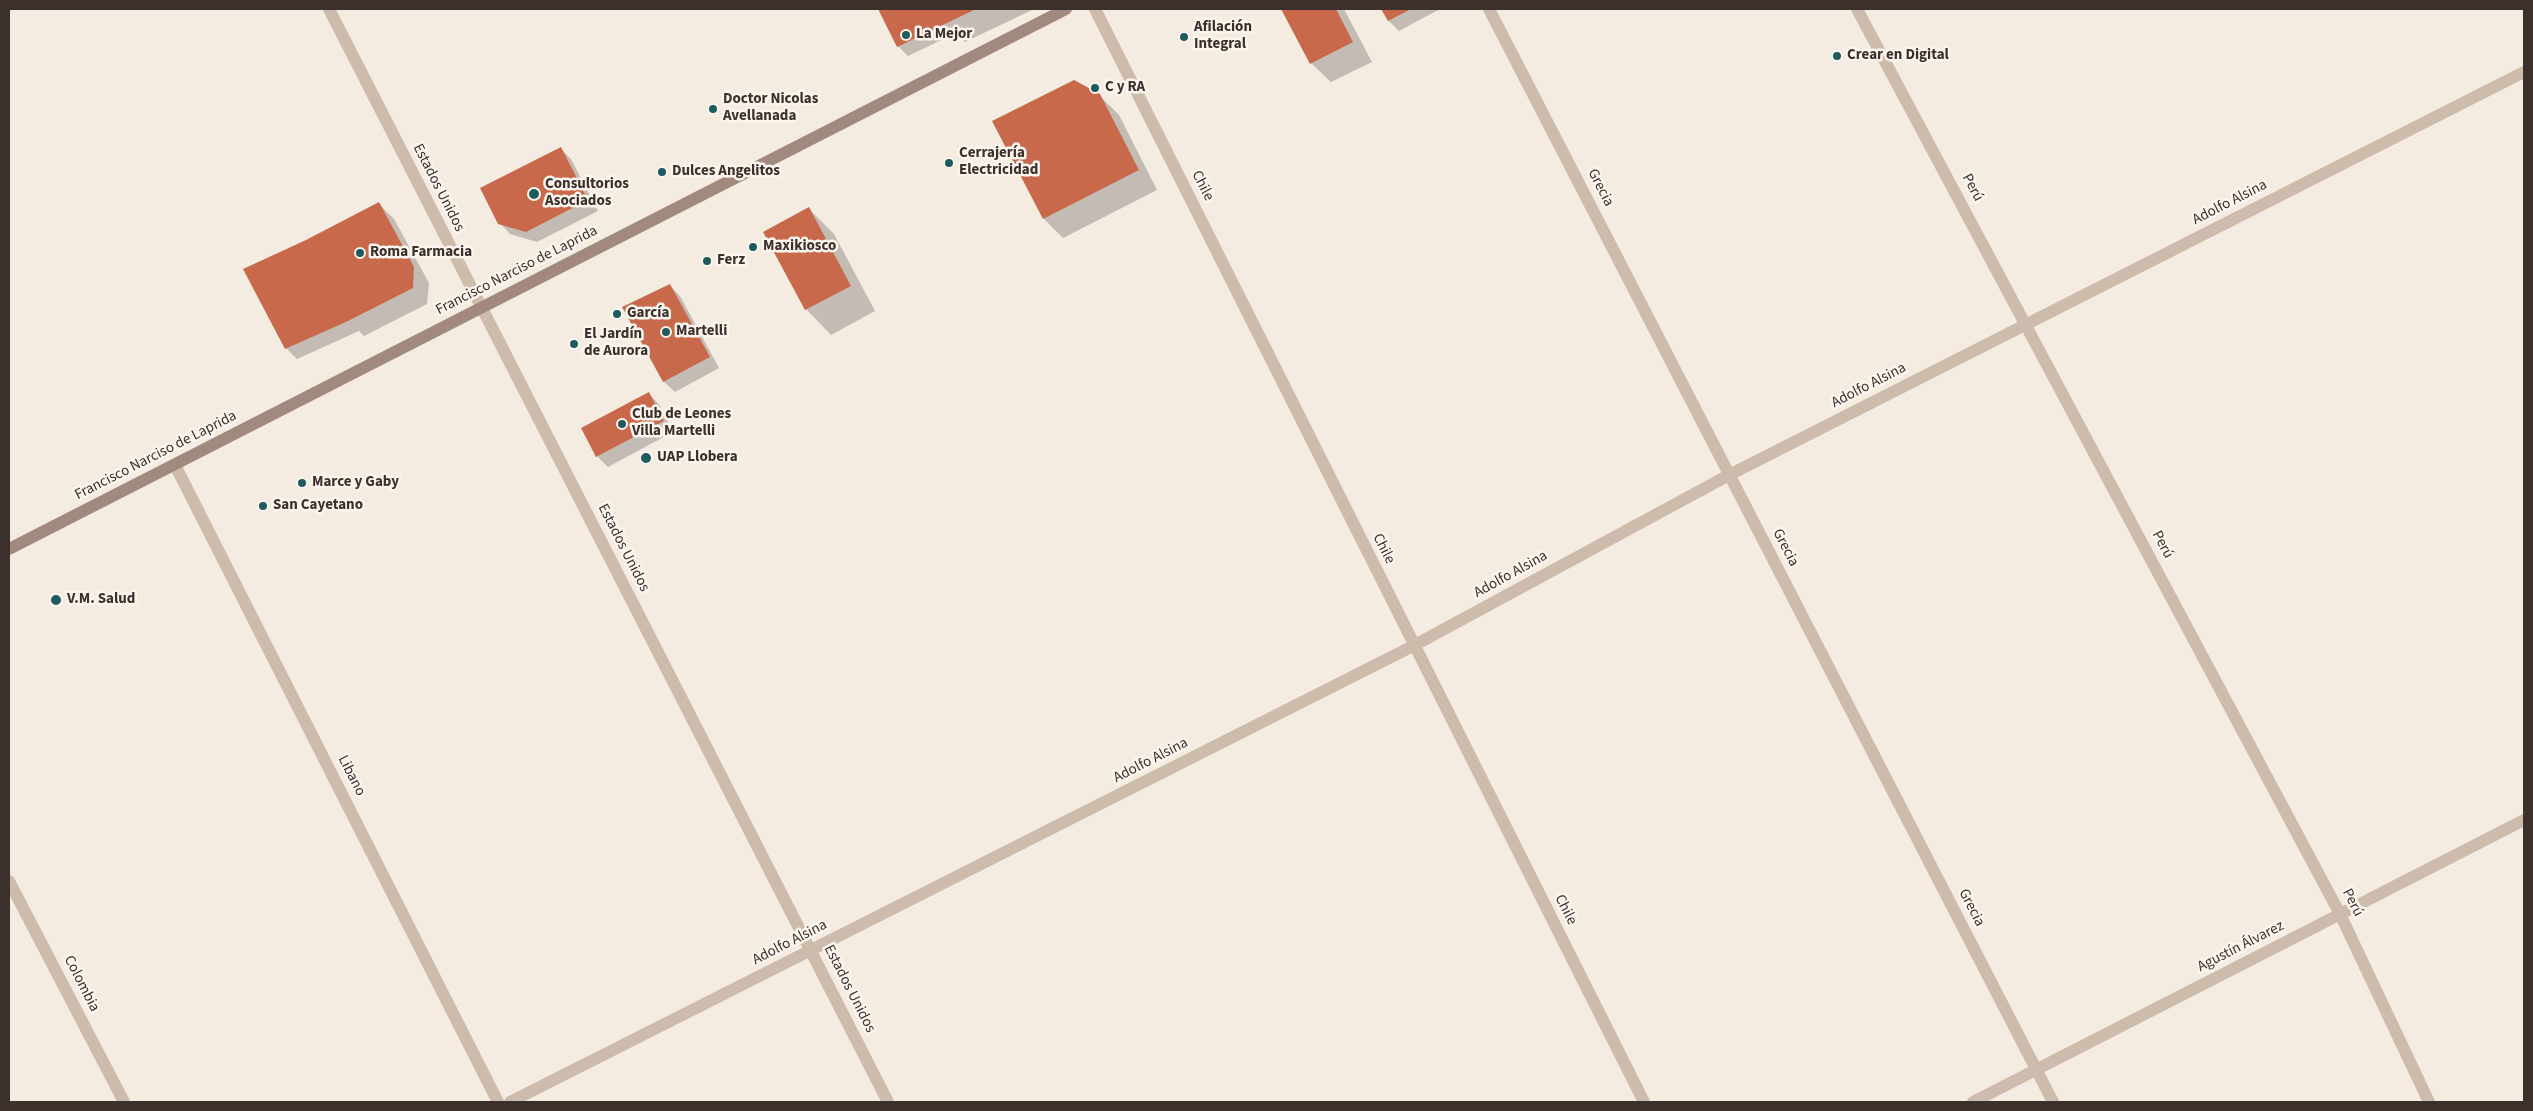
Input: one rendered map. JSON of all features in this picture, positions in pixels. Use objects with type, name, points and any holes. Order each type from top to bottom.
[{"type":"main road","name":"Francisco Narciso de Laprida","points":[[9,549],[1066,9]]},
{"type":"street","name":"Estados Unidos","points":[[329,9],[480,308],[560,460],[888,1102]]},
{"type":"street","name":"Chile","points":[[1095,9],[1413,646],[1644,1102]]},
{"type":"street","name":"Grecia","points":[[1489,9],[2053,1102]]},
{"type":"street","name":"Perú","points":[[1857,9],[2027,324],[2340,914],[2429,1102]]},
{"type":"street","name":"Adolfo Alsina","points":[[510,1102],[1413,646],[1729,475],[2524,72]]},
{"type":"street","name":"Libano","points":[[176,465],[498,1102]]},
{"type":"street","name":"Agustín Álvarez","points":[[1973,1102],[2524,820]]},
{"type":"street","name":"Colombia","points":[[9,881],[124,1102]]},
{"type":"building","name":"La Mejor","points":[[878,9],[976,9],[897,47]]},
{"type":"building","points":[[1281,9],[1336,9],[1353,42],[1310,64]]},
{"type":"building","points":[[1381,9],[1411,9],[1388,21]]},
{"type":"building","points":[[1074,80],[1100,94],[1139,170],[1043,219],[992,121]]},
{"type":"building","name":"Consultorios Asociados","points":[[561,147],[588,200],[526,232],[498,224],[480,188]]},
{"type":"building","points":[[379,202],[414,267],[413,288],[348,321],[285,349],[243,269],[306,240]]},
{"type":"building","points":[[809,207],[851,286],[805,310],[763,232]]},
{"type":"building","name":"Martelli","points":[[670,284],[710,357],[663,382],[622,307]]},
{"type":"building","name":"Club de Leones Villa Martelli","points":[[649,392],[664,421],[596,457],[581,428]]},
{"type":"place","name":"La Mejor","points":[[906,35]]},
{"type":"place","name":"Afilación Integral","points":[[1184,37]]},
{"type":"place","name":"Crear en Digital","points":[[1837,56]]},
{"type":"place","name":"C y RA","points":[[1095,88]]},
{"type":"place","name":"Doctor Nicolas Avellanada","points":[[713,109]]},
{"type":"place","name":"Cerrajería Electricidad","points":[[949,163]]},
{"type":"place","name":"Dulces Angelitos","points":[[662,172]]},
{"type":"place","name":"Consultorios Asociados","points":[[534,194]]},
{"type":"place","name":"Maxikiosco","points":[[753,247]]},
{"type":"place","name":"Roma Farmacia","points":[[360,253]]},
{"type":"place","name":"Ferz","points":[[707,261]]},
{"type":"place","name":"García","points":[[617,314]]},
{"type":"place","name":"Martelli","points":[[666,332]]},
{"type":"place","name":"El Jardín de Aurora","points":[[574,344]]},
{"type":"place","name":"Club de Leones Villa Martelli","points":[[622,424]]},
{"type":"place","name":"UAP Llobera","points":[[646,458]]},
{"type":"place","name":"Marce y Gaby","points":[[302,483]]},
{"type":"place","name":"San Cayetano","points":[[263,506]]},
{"type":"place","name":"V.M. Salud","points":[[56,600]]}]
